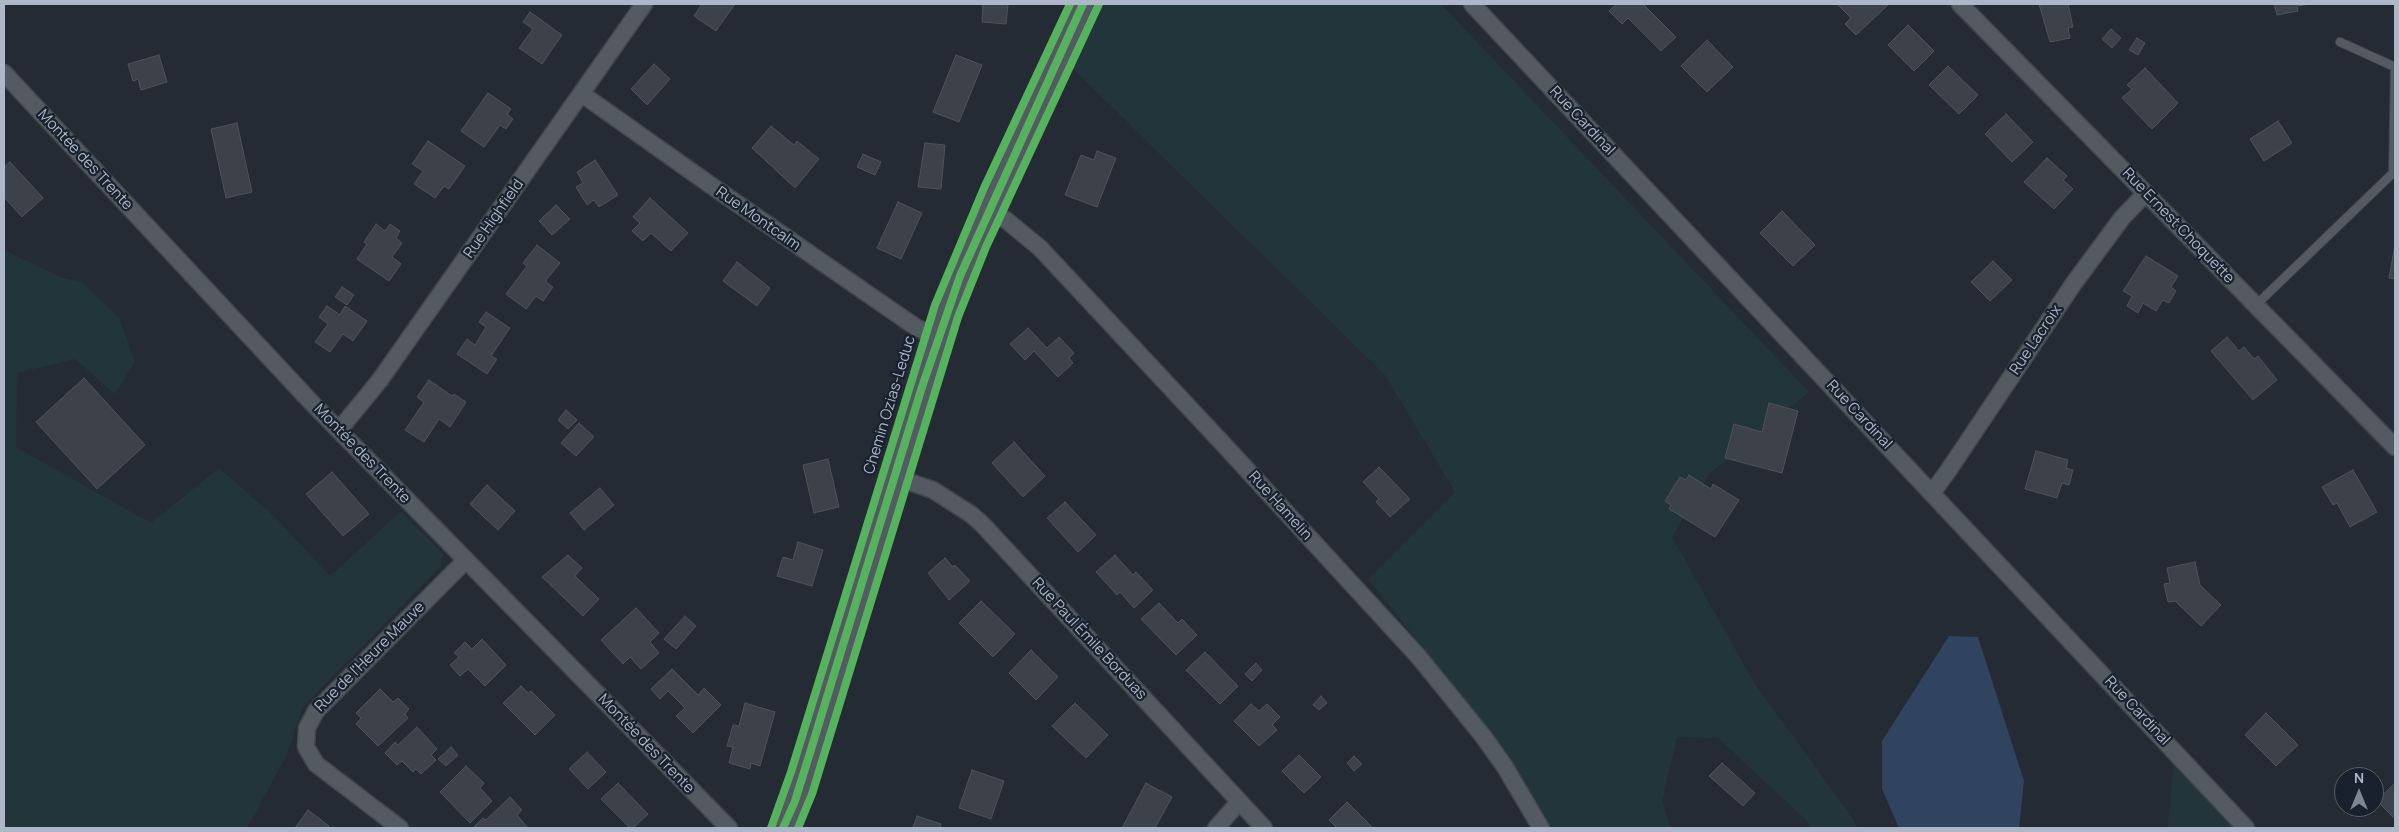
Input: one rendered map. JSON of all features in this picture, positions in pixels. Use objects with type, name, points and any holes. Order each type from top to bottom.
[{"type":"street","name":"Rue Highfield","points":[[339,430],[380,380],[644,4]]},
{"type":"street","name":"Chemin Ozias-Leduc","points":[[783,828],[795,801],[938,337],[960,276],[1083,4]]},
{"type":"street","name":"Rue Cardinal","points":[[1472,4],[2246,828]]},
{"type":"street","name":"Rue Ernest Choquette","points":[[1970,8],[2146,193],[2395,447]]},
{"type":"street","name":"Montée des Trente","points":[[4,72],[339,430],[729,828]]},
{"type":"street","name":"Rue Montcalm","points":[[582,94],[917,328],[938,337]]},
{"type":"street","name":"Rue Lacroix","points":[[1932,493],[2074,283],[2122,218],[2146,193]]},
{"type":"street","name":"Rue Hamelin","points":[[988,212],[1006,220],[1040,248],[1418,656],[1505,767],[1541,828]]},
{"type":"street","name":"Rue Paul Émile Borduas","points":[[895,477],[933,490],[972,515],[983,525],[1264,828]]},
{"type":"street","name":"Rue de l'Heure Mauve","points":[[390,825],[316,764],[306,747],[307,728],[316,711],[466,560]]},
{"type":"street","points":[[1216,828],[1239,802]]},
{"type":"lane","points":[[2256,305],[2393,172],[2395,67],[2340,42]]},
{"type":"green space","points":[[1101,4],[1441,4],[1809,392],[1709,474],[1672,537],[1755,684],[1854,820],[1857,828],[1810,828],[1807,821],[1718,738],[1677,737],[1662,802],[1671,828],[1552,828],[1503,748],[1368,579],[1455,492],[1385,375],[1072,68]]},
{"type":"green space","points":[[4,250],[60,277],[82,282],[119,318],[135,362],[115,394],[75,359],[17,373],[16,447],[151,523],[219,468],[276,518],[330,576],[401,511],[444,555],[441,558],[441,566],[302,708],[286,757],[247,828],[4,828]]},
{"type":"green space","points":[[2173,764],[2223,816],[2235,828],[2168,828]]},
{"type":"water","points":[[1949,636],[1978,637],[2024,781],[2019,828],[1899,828],[1882,789],[1882,741]]},
{"type":"building","points":[[702,4],[735,4],[716,31],[694,16]]},
{"type":"building","points":[[983,4],[1008,4],[1006,24],[982,22]]},
{"type":"building","points":[[1617,4],[1643,4],[1676,37],[1661,51],[1628,18],[1622,24],[1609,11]]},
{"type":"building","points":[[1837,4],[1888,5],[1856,35],[1845,24],[1851,18]]},
{"type":"building","points":[[2039,4],[2068,4],[2073,27],[2068,28],[2070,38],[2050,42]]},
{"type":"building","points":[[2274,4],[2310,4],[2297,6],[2298,11],[2277,15]]},
{"type":"building","points":[[530,12],[562,35],[542,64],[519,48],[533,29],[523,22]]},
{"type":"building","points":[[1908,25],[1934,51],[1914,71],[1888,45]]},
{"type":"building","points":[[2111,29],[2121,38],[2112,48],[2102,39]]},
{"type":"building","points":[[2137,38],[2145,43],[2138,55],[2129,50]]},
{"type":"building","points":[[1707,40],[1733,67],[1707,92],[1681,66]]},
{"type":"building","points":[[159,55],[167,82],[141,90],[138,79],[133,81],[128,64]]},
{"type":"building","points":[[956,55],[982,65],[959,122],[933,112]]},
{"type":"building","points":[[654,64],[670,79],[647,105],[631,89]]},
{"type":"building","points":[[1948,66],[1978,95],[1959,114],[1929,85]]},
{"type":"building","points":[[2145,68],[2178,103],[2152,129],[2122,98],[2132,89],[2127,85]]},
{"type":"building","points":[[488,93],[511,109],[507,114],[513,119],[506,129],[500,125],[484,147],[461,131]]},
{"type":"building","points":[[2006,114],[2033,142],[2012,162],[1985,134]]},
{"type":"building","points":[[2278,121],[2292,143],[2264,161],[2250,139]]},
{"type":"building","points":[[237,123],[252,192],[226,198],[211,129]]},
{"type":"building","points":[[771,126],[794,145],[797,141],[819,159],[795,188],[752,148]]},
{"type":"building","points":[[428,141],[465,166],[449,189],[444,186],[435,198],[414,184],[423,171],[412,164]]},
{"type":"building","points":[[925,143],[945,145],[941,189],[918,187]]},
{"type":"building","points":[[1097,151],[1116,158],[1097,207],[1065,195],[1081,155],[1094,160]]},
{"type":"building","points":[[863,154],[881,162],[875,175],[857,167]]},
{"type":"building","points":[[2047,158],[2067,176],[2063,180],[2073,189],[2054,209],[2024,182]]},
{"type":"building","points":[[595,160],[618,195],[599,207],[594,200],[587,205],[576,187],[583,183],[577,172]]},
{"type":"building","points":[[10,162],[43,198],[22,217],[4,197],[4,167]]},
{"type":"building","points":[[650,198],[688,233],[671,251],[651,233],[643,241],[632,231],[640,223],[633,217]]},
{"type":"building","points":[[898,202],[922,213],[901,259],[877,248]]},
{"type":"building","points":[[556,205],[570,219],[552,235],[539,221]]},
{"type":"building","points":[[1782,211],[1815,245],[1793,266],[1760,233]]},
{"type":"building","points":[[376,224],[385,231],[390,224],[400,231],[396,238],[402,243],[392,257],[401,264],[389,281],[357,259],[367,244],[364,242]]},
{"type":"building","points":[[537,245],[560,263],[547,279],[546,282],[553,287],[543,301],[536,296],[526,309],[506,294],[527,266],[523,263]]},
{"type":"building","points":[[2395,245],[2395,279],[2389,278]]},
{"type":"building","points":[[2146,256],[2178,276],[2171,287],[2176,291],[2169,303],[2163,300],[2156,311],[2143,303],[2138,313],[2127,306],[2132,296],[2123,291]]},
{"type":"building","points":[[1993,261],[2012,280],[1990,301],[1971,282]]},
{"type":"building","points":[[737,262],[770,288],[757,306],[723,281]]},
{"type":"building","points":[[342,287],[354,295],[347,305],[335,297]]},
{"type":"building","points":[[327,306],[340,315],[345,306],[367,321],[353,341],[343,334],[330,352],[315,342],[328,324],[319,317]]},
{"type":"building","points":[[486,312],[510,328],[491,356],[497,359],[487,374],[457,354],[467,339],[475,345],[486,327],[479,322]]},
{"type":"building","points":[[1028,328],[1047,348],[1059,337],[1074,353],[1069,358],[1073,363],[1058,377],[1034,351],[1025,360],[1010,344]]},
{"type":"building","points":[[2227,337],[2239,351],[2244,347],[2254,359],[2258,356],[2277,380],[2253,400],[2211,351]]},
{"type":"building","points":[[84,378],[145,445],[97,489],[36,422]]},
{"type":"building","points":[[429,380],[452,396],[454,394],[466,402],[450,427],[439,419],[424,442],[405,430],[424,402],[417,397]]},
{"type":"building","points":[[1769,403],[1798,411],[1782,473],[1725,458],[1734,424],[1762,432]]},
{"type":"building","points":[[566,410],[577,420],[568,429],[558,420]]},
{"type":"building","points":[[579,423],[594,437],[576,456],[561,443]]},
{"type":"building","points":[[1014,442],[1045,476],[1023,497],[992,463]]},
{"type":"building","points":[[2036,451],[2068,460],[2066,468],[2073,470],[2069,485],[2062,483],[2057,498],[2025,489]]},
{"type":"building","points":[[828,459],[839,507],[814,513],[803,465]]},
{"type":"building","points":[[1379,467],[1410,499],[1390,517],[1376,502],[1379,499],[1363,482]]},
{"type":"building","points":[[2353,470],[2377,512],[2350,527],[2337,503],[2333,505],[2322,487]]},
{"type":"building","points":[[332,472],[369,514],[343,536],[306,494]]},
{"type":"building","points":[[1689,475],[1711,489],[1713,484],[1739,500],[1715,537],[1669,509],[1671,505],[1665,501],[1680,477],[1686,480]]},
{"type":"building","points":[[487,485],[515,511],[498,530],[470,504]]},
{"type":"building","points":[[600,488],[614,505],[584,530],[570,513]]},
{"type":"building","points":[[1065,502],[1096,535],[1078,552],[1047,518]]},
{"type":"building","points":[[798,542],[823,550],[812,586],[777,576],[783,557],[793,560]]},
{"type":"building","points":[[568,555],[582,568],[575,576],[599,599],[583,616],[542,577]]},
{"type":"building","points":[[1115,555],[1133,575],[1136,572],[1153,590],[1134,608],[1120,592],[1117,595],[1096,572]]},
{"type":"building","points":[[945,558],[953,567],[955,565],[970,581],[949,600],[928,573]]},
{"type":"building","points":[[2195,562],[2200,585],[2221,605],[2201,626],[2175,601],[2168,602],[2164,584],[2170,583],[2167,568]]},
{"type":"building","points":[[981,601],[1015,634],[993,657],[959,623]]},
{"type":"building","points":[[1159,603],[1178,623],[1182,619],[1197,635],[1176,655],[1141,619]]},
{"type":"building","points":[[636,608],[659,633],[650,642],[659,653],[641,669],[630,657],[623,664],[601,640]]},
{"type":"building","points":[[685,616],[696,626],[676,649],[664,639]]},
{"type":"building","points":[[482,639],[506,665],[485,686],[468,669],[460,676],[450,665],[459,657],[454,653],[465,642],[472,649]]},
{"type":"building","points":[[1031,650],[1058,677],[1036,700],[1009,673]]},
{"type":"building","points":[[1205,652],[1238,686],[1220,704],[1186,670]]},
{"type":"building","points":[[1256,663],[1262,670],[1252,681],[1245,674]]},
{"type":"building","points":[[672,669],[698,695],[704,688],[721,705],[693,733],[676,716],[685,708],[668,691],[660,699],[651,689]]},
{"type":"building","points":[[521,686],[528,693],[531,691],[555,715],[535,735],[503,703]]},
{"type":"building","points":[[380,689],[393,702],[398,698],[409,709],[405,714],[408,718],[378,746],[356,724],[361,718],[356,713]]},
{"type":"building","points":[[1321,696],[1327,703],[1319,710],[1313,705]]},
{"type":"building","points":[[745,703],[775,712],[760,766],[751,763],[750,769],[729,763],[733,747],[727,746],[733,725],[739,726]]},
{"type":"building","points":[[1075,703],[1108,735],[1086,758],[1052,726]]},
{"type":"building","points":[[1251,704],[1259,711],[1267,704],[1280,717],[1272,725],[1277,730],[1259,746],[1234,721]]},
{"type":"building","points":[[2266,713],[2298,745],[2276,766],[2245,735]]},
{"type":"building","points":[[417,727],[437,749],[431,755],[436,760],[421,774],[416,769],[413,772],[402,761],[397,765],[385,753],[395,742],[398,745]]},
{"type":"building","points":[[451,747],[458,755],[446,766],[438,759]]},
{"type":"building","points":[[587,752],[606,772],[588,789],[569,769]]},
{"type":"building","points":[[1299,755],[1321,777],[1304,793],[1282,771]]},
{"type":"building","points":[[1354,756],[1362,764],[1354,771],[1347,763]]},
{"type":"building","points":[[1722,763],[1755,793],[1743,806],[1709,776]]},
{"type":"building","points":[[466,766],[484,783],[480,788],[492,801],[470,823],[440,792]]},
{"type":"building","points":[[972,770],[1004,781],[991,819],[959,808]]},
{"type":"building","points":[[618,783],[648,814],[633,828],[630,828],[601,799]]},
{"type":"building","points":[[1146,783],[1172,797],[1155,828],[1122,828]]},
{"type":"building","points":[[2395,783],[2395,819],[2384,808],[2384,794]]},
{"type":"building","points":[[510,797],[522,810],[517,815],[528,828],[473,828],[483,818],[486,820]]},
{"type":"building","points":[[1347,802],[1373,828],[1337,828],[1329,820]]},
{"type":"building","points":[[308,810],[329,826],[327,828],[295,828]]},
{"type":"building","points":[[917,816],[941,824],[940,828],[913,828]]},
{"type":"cycle path","points":[[771,828],[791,772],[935,305],[984,188],[1070,4]]},
{"type":"cycle path","points":[[783,828],[795,801],[922,387],[960,276],[1083,4]]},
{"type":"cycle path","points":[[798,828],[812,794],[958,317],[986,247],[1099,4]]}]
